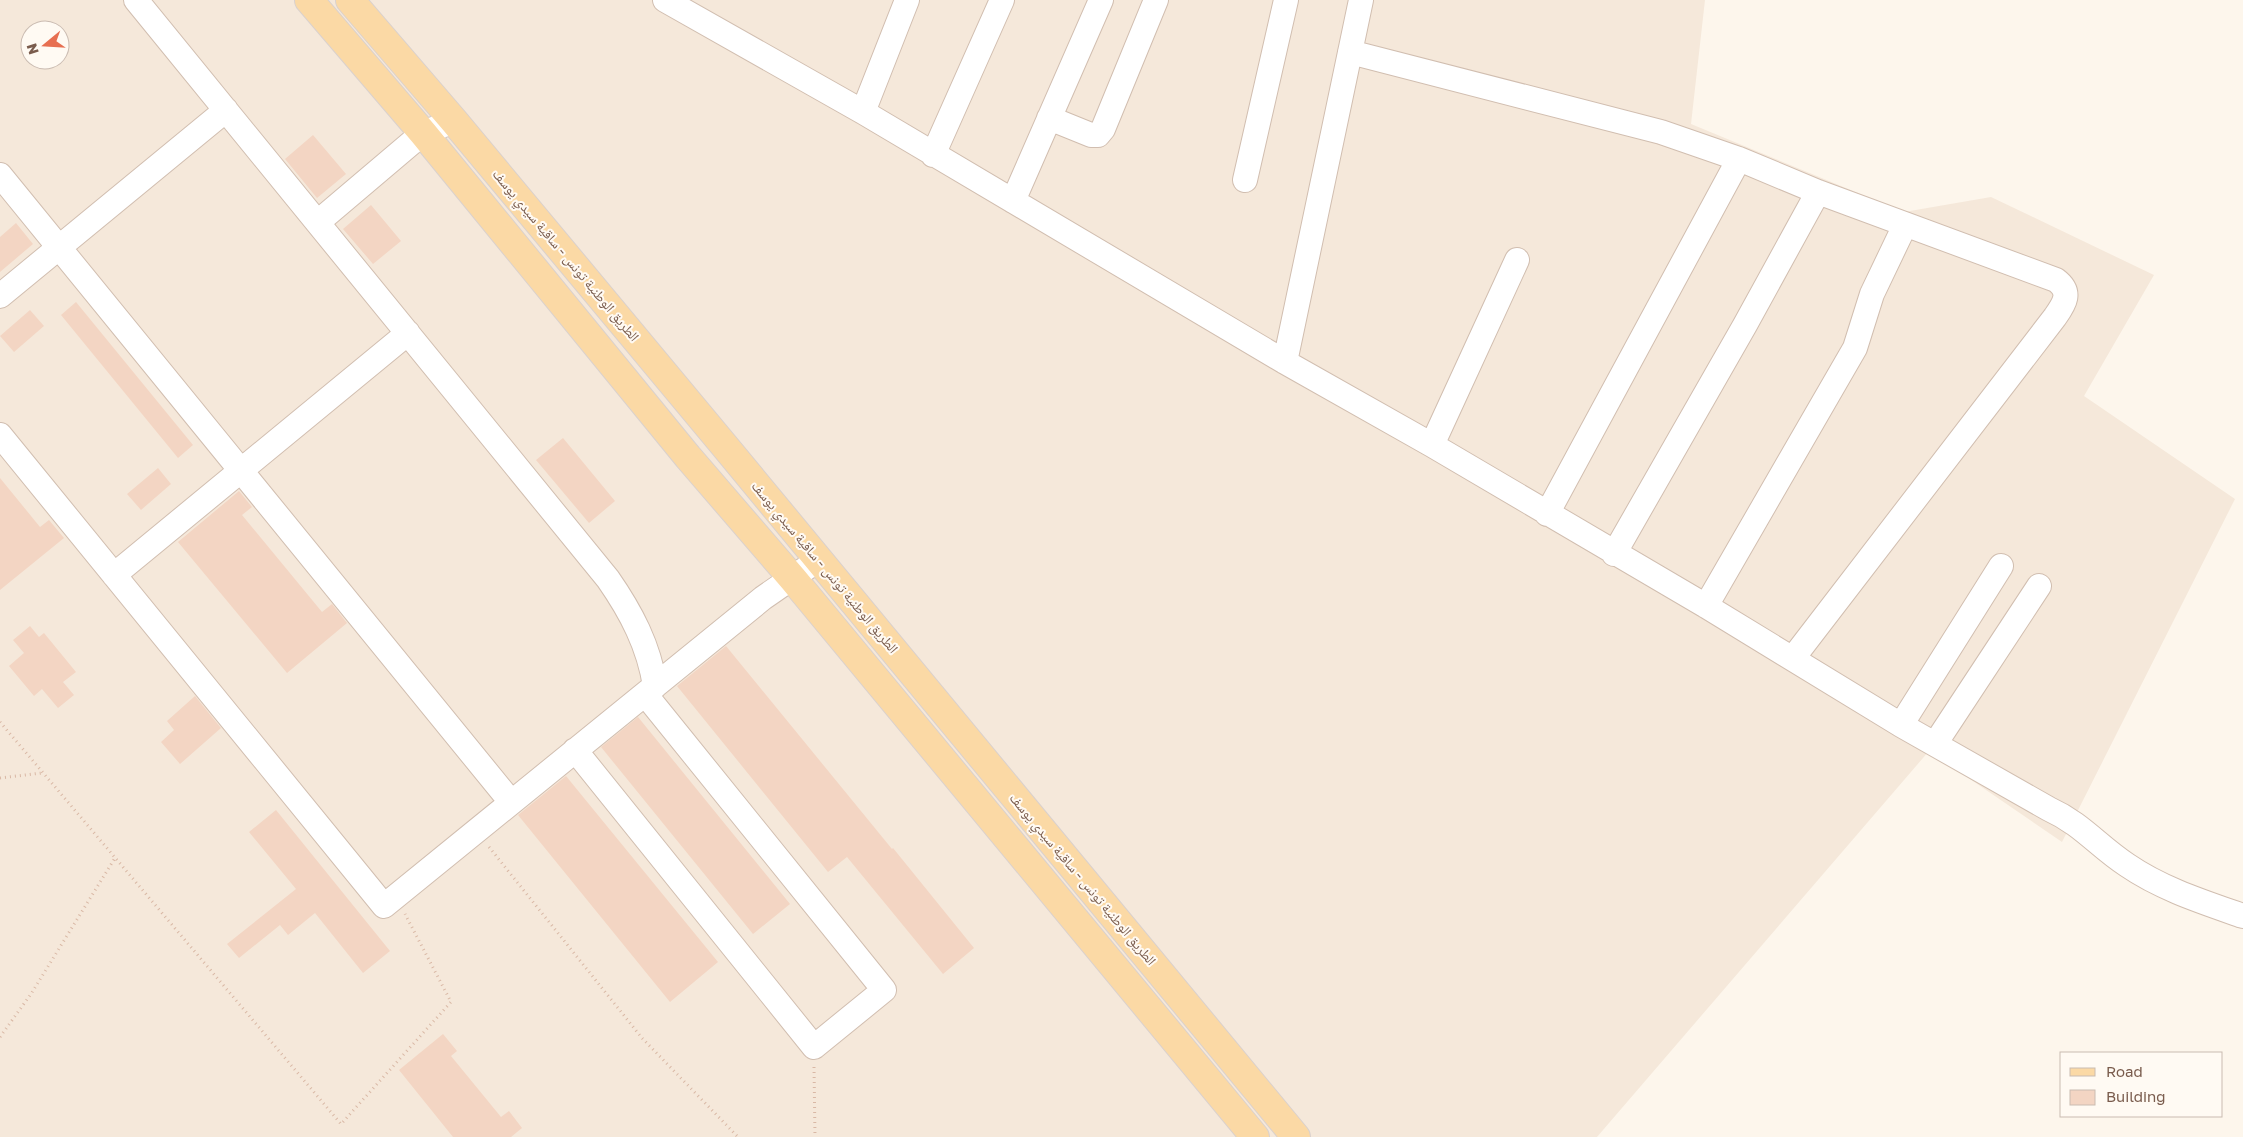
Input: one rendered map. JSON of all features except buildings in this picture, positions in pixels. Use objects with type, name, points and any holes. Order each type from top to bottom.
[{"type":"main road","points":[[309,0],[423,133],[688,457],[793,579],[1255,1137]]},
{"type":"main road","name":"الطريق الوطنية تونس - ساقية سيدي يوسف","points":[[350,0],[454,121],[1296,1137]]},
{"type":"street","points":[[136,0],[608,579],[630,611],[652,666],[650,690],[884,990],[814,1047],[575,750]]},
{"type":"street","points":[[665,0],[862,112],[1284,362],[1432,445],[1614,554],[1706,606],[1901,725],[2068,818],[2127,865],[2155,882],[2184,896],[2243,916]]},
{"type":"street","points":[[862,112],[907,0]]},
{"type":"street","points":[[933,155],[1002,0]]},
{"type":"street","points":[[1013,201],[1100,0]]},
{"type":"street","points":[[1049,118],[1091,136],[1098,135],[1103,129],[1156,0]]},
{"type":"street","points":[[1245,180],[1286,0]]},
{"type":"street","points":[[1284,362],[1361,0]]},
{"type":"street","points":[[1350,52],[1661,132],[1739,159],[1818,192],[2056,280],[2062,285],[2067,295],[2065,303],[1793,658]]},
{"type":"street","points":[[0,296],[226,110]]},
{"type":"street","points":[[318,222],[423,133],[454,121]]},
{"type":"street","points":[[1548,514],[1739,159]]},
{"type":"street","points":[[0,176],[512,802]]},
{"type":"street","points":[[1614,554],[1745,325],[1818,192]]},
{"type":"street","points":[[1706,606],[1855,348],[1872,294],[1905,225]]},
{"type":"street","points":[[1432,445],[1517,260]]},
{"type":"street","points":[[114,575],[408,333]]},
{"type":"street","points":[[0,435],[384,906],[763,598],[818,560]]},
{"type":"street","points":[[1901,725],[2000,566]]},
{"type":"street","points":[[1935,744],[2038,586]]},
{"type":"path","points":[[0,722],[341,1124],[451,1002],[396,896]]},
{"type":"path","points":[[0,778],[43,772]]},
{"type":"path","points":[[476,831],[642,1038],[738,1137]]},
{"type":"path","points":[[0,1036],[31,994],[115,858]]},
{"type":"path","points":[[814,1047],[815,1137]]},
{"type":"shaded area","points":[[0,0],[1705,0],[1691,124],[1904,212],[1991,197],[2154,275],[2084,396],[2235,499],[2062,842],[1929,751],[1597,1137],[0,1137]]}]
